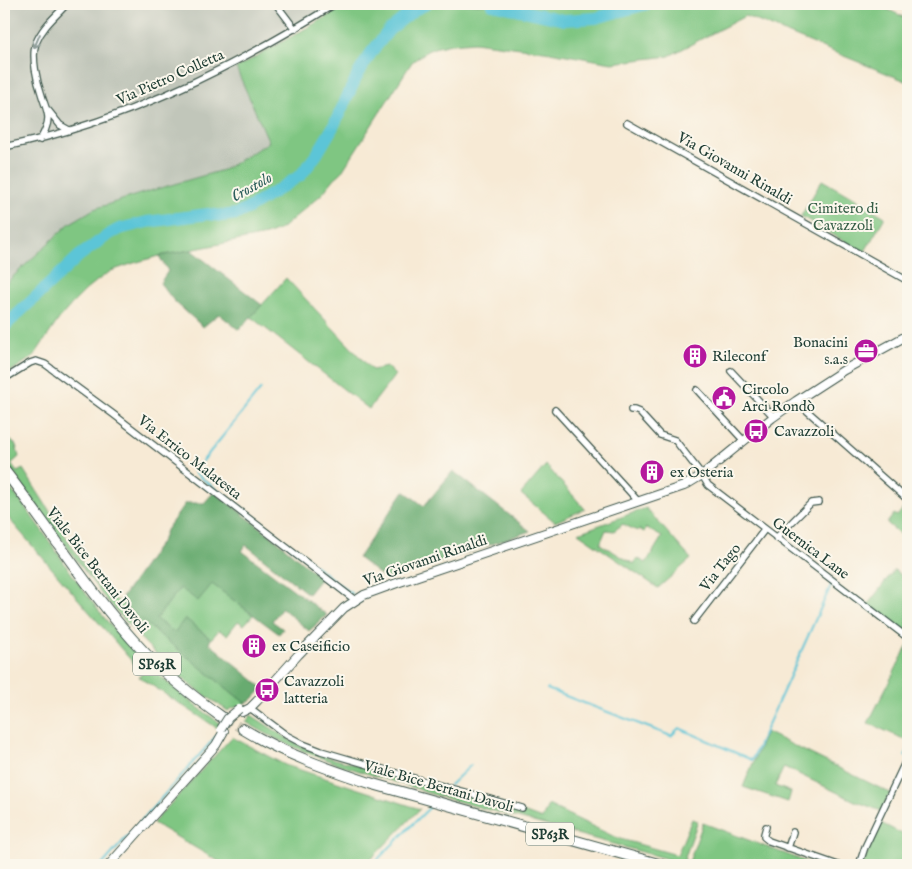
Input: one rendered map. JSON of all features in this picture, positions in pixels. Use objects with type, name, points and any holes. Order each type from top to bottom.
[{"type":"highway","name":"Viale Bice Bertani Davoli","points":[[4,470],[84,580],[128,634],[179,685],[223,718]]},
{"type":"highway","name":"Viale Bice Bertani Davoli","points":[[243,729],[275,747],[319,766],[373,784],[662,865]]},
{"type":"street","points":[[67,4],[42,31],[34,49],[33,57],[45,104],[54,119],[69,130]]},
{"type":"street","points":[[276,4],[295,29]]},
{"type":"street","name":"Via Pietro Colletta","points":[[4,147],[40,140],[152,100],[221,69],[295,29],[335,4]]},
{"type":"street","points":[[40,140],[48,119],[45,104]]},
{"type":"street","name":"Via Giovanni Rinaldi","points":[[627,122],[908,282]]},
{"type":"street","name":"Via Giovanni Rinaldi","points":[[109,865],[219,741],[222,730],[236,715],[257,701],[334,617],[355,600],[373,591],[684,486],[702,475],[744,440],[796,401],[844,370],[908,335]]},
{"type":"street","name":"Via Errico Malatesta","points":[[4,378],[30,362],[36,361],[45,364],[355,600]]},
{"type":"street","points":[[731,371],[774,417]]},
{"type":"street","points":[[697,390],[744,440]]},
{"type":"street","points":[[796,401],[908,500]]},
{"type":"street","points":[[555,410],[638,501]]},
{"type":"street","name":"Guernica Lane","points":[[631,410],[639,412],[660,435],[675,440],[708,485],[908,638]]},
{"type":"street","points":[[776,538],[811,503],[819,502]]},
{"type":"street","name":"Via Tago","points":[[694,621],[765,529]]},
{"type":"street","points":[[244,709],[286,735],[321,751],[403,776],[522,808]]},
{"type":"street","points":[[859,865],[865,847],[908,756]]},
{"type":"street","points":[[766,827],[764,834],[766,839],[838,865]]},
{"type":"street","points":[[788,848],[794,832]]},
{"type":"shaded area","points":[[4,4],[335,4],[233,62],[269,142],[4,295]]},
{"type":"green space","points":[[349,4],[876,4],[908,19],[908,82],[745,16],[669,56],[612,63],[544,51],[474,42],[434,48],[412,62],[341,173],[322,194],[281,229],[266,235],[159,256],[111,271],[86,290],[71,305],[34,356],[4,376],[4,285],[69,224],[94,209],[223,170],[269,142],[236,68]]},
{"type":"green space","name":"Cimitero di Cavazzoli","points":[[822,180],[849,194],[885,217],[864,253],[801,216]]},
{"type":"green space","points":[[191,250],[262,305],[239,330],[219,314],[203,327],[174,301],[160,283],[168,271],[159,256]]},
{"type":"green space","points":[[286,278],[372,370],[387,367],[395,375],[369,409],[251,317]]},
{"type":"green space","points":[[4,435],[16,445],[19,457],[11,464],[17,472],[23,469],[96,584],[245,703],[228,711],[193,687],[143,641],[102,595],[4,460]]},
{"type":"green space","points":[[546,465],[585,509],[555,522],[521,494]]},
{"type":"green space","points":[[453,471],[530,531],[387,580],[358,558],[404,491],[424,506]]},
{"type":"green space","points":[[4,481],[103,616],[157,674],[220,723],[217,728],[139,677],[142,673],[4,513]]},
{"type":"green space","points":[[214,492],[274,538],[321,578],[308,594],[246,545],[242,551],[327,615],[309,631],[282,608],[272,621],[283,629],[279,634],[212,584],[198,601],[180,588],[156,619],[174,633],[185,618],[211,639],[209,643],[263,688],[251,701],[245,703],[119,602],[186,503],[204,503]]},
{"type":"green space","points":[[646,508],[691,559],[658,588],[578,533]],"holes":[[[623,524],[637,531],[639,529],[644,532],[646,528],[662,537],[646,563],[637,558],[634,564],[600,544],[606,530],[614,531]]]},
{"type":"green space","points":[[903,509],[908,514],[908,541],[887,523],[894,514],[897,516]]},
{"type":"green space","points":[[894,570],[908,580],[908,638],[866,607]]},
{"type":"green space","points":[[211,583],[253,615],[244,625],[238,621],[227,635],[219,630],[211,639],[185,619],[174,633],[156,619],[181,587]]},
{"type":"green space","points":[[908,645],[908,741],[868,723]]},
{"type":"green space","points":[[251,715],[293,742],[328,757],[515,809],[542,819],[548,805],[617,838],[677,855],[692,819],[698,821],[684,860],[689,862],[703,823],[815,865],[689,865],[424,792],[330,761],[266,734],[246,722]]},
{"type":"green space","points":[[766,732],[890,793],[881,811],[855,801],[784,767],[775,786],[791,792],[788,802],[743,787]]},
{"type":"green space","points":[[232,737],[285,765],[420,809],[365,865],[225,865],[153,823]]},
{"type":"green space","points":[[881,823],[908,837],[908,865],[862,865]]},
{"type":"waterway","name":"Crostolo","points":[[4,327],[79,256],[119,229],[147,222],[208,214],[222,216],[237,214],[301,175],[317,154],[333,127],[358,74],[371,53],[389,30],[414,10],[427,4]]},
{"type":"waterway","name":"Crostolo","points":[[492,4],[564,20],[596,18],[647,4]]},
{"type":"waterway","points":[[261,389],[194,470],[195,473],[352,594]]},
{"type":"waterway","points":[[547,689],[671,736],[679,728],[752,760],[832,583]]},
{"type":"waterway","points":[[102,865],[219,733]]},
{"type":"waterway","points":[[905,756],[908,750]]},
{"type":"waterway","points":[[450,785],[471,765]]},
{"type":"waterway","points":[[372,865],[430,807]]},
{"type":"tunnel","points":[[223,718],[243,729]]},
{"type":"place","name":"Bonacini s.a.s","points":[[866,351]]},
{"type":"place","name":"Rileconf","points":[[695,356]]},
{"type":"place","name":"Circolo Arci Rondò","points":[[724,398]]},
{"type":"place","name":"Cavazzoli","points":[[756,431]]},
{"type":"place","name":"ex Osteria","points":[[652,472]]},
{"type":"place","name":"ex Caseificio","points":[[254,646]]},
{"type":"place","name":"Cavazzoli latteria","points":[[267,690]]}]
